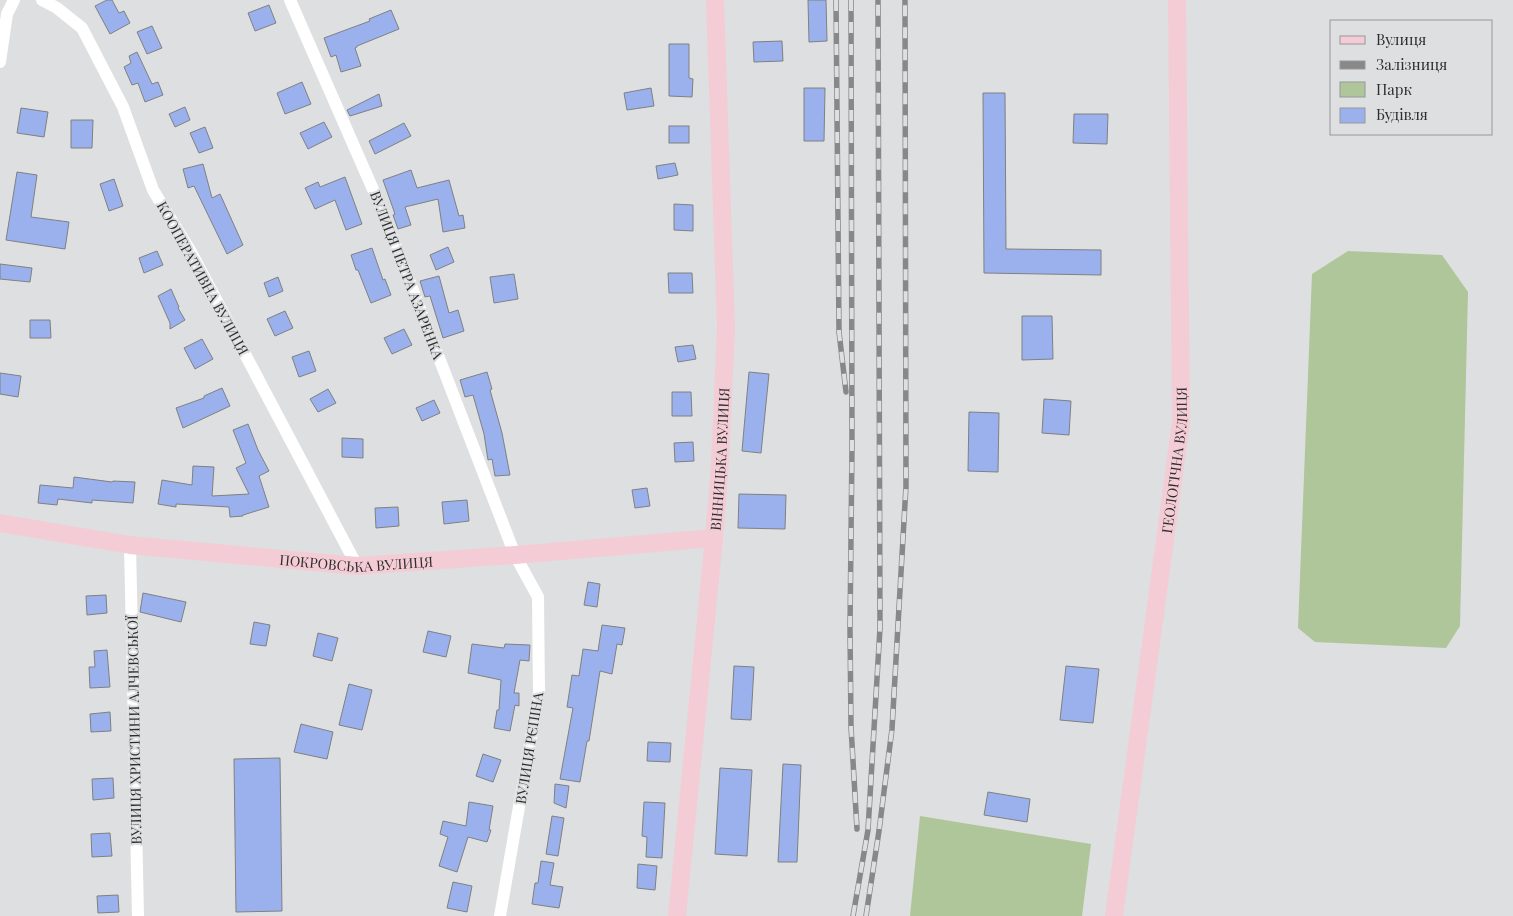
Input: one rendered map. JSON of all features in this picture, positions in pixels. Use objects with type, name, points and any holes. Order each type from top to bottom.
[{"type":"street","points":[[0,62],[6,14],[14,0]]},
{"type":"street","name":"КООПЕРАТИВНА ВУЛИЦЯ","points":[[42,0],[57,8],[82,28],[123,107],[153,190],[191,252],[357,566]]},
{"type":"street","name":"ВУЛИЦЯ ПЕТРА АЗАРЕНКА","points":[[290,0],[382,210],[515,555]]},
{"type":"street","name":"ВІННИЦЬКА ВУЛИЦЯ","points":[[677,916],[714,538],[720,463],[726,328],[715,0]]},
{"type":"street","name":"ГЕОЛОГІЧНА ВУЛИЦЯ","points":[[1114,916],[1181,422],[1177,0]]},
{"type":"street","name":"ПОКРОВСЬКА ВУЛИЦЯ","points":[[0,523],[130,545],[357,566],[714,538]]},
{"type":"street","name":"ВУЛИЦЯ ХРИСТИНИ АЛЧЕВСЬКОЇ","points":[[130,545],[138,916]]},
{"type":"street","name":"ВУЛИЦЯ РЄПІНА","points":[[500,916],[539,692],[538,597],[515,555]]},
{"type":"green space","points":[[1348,251],[1442,255],[1468,292],[1460,626],[1446,648],[1315,642],[1298,628],[1312,274]]},
{"type":"green space","points":[[920,816],[1091,844],[1082,916],[910,916]]},
{"type":"building","points":[[107,0],[112,0],[119,13],[124,11],[130,23],[110,34],[95,6]]},
{"type":"building","points":[[808,0],[826,0],[827,41],[809,42]]},
{"type":"building","points":[[269,5],[276,23],[255,31],[248,13]]},
{"type":"building","points":[[391,10],[399,29],[357,46],[355,48],[361,66],[341,72],[336,55],[331,57],[324,38],[370,21],[369,19]]},
{"type":"building","points":[[152,26],[162,48],[147,54],[137,32]]},
{"type":"building","points":[[782,41],[783,61],[754,62],[753,42]]},
{"type":"building","points":[[669,44],[689,44],[689,78],[693,79],[692,97],[669,96]]},
{"type":"building","points":[[137,52],[152,84],[158,82],[163,95],[145,102],[138,83],[132,85],[124,67],[131,63],[129,56]]},
{"type":"building","points":[[302,82],[311,104],[285,114],[277,93]]},
{"type":"building","points":[[651,88],[654,106],[627,110],[624,93]]},
{"type":"building","points":[[804,88],[825,88],[824,141],[804,141]]},
{"type":"building","points":[[983,93],[1005,93],[1006,249],[1101,250],[1101,275],[984,273]]},
{"type":"building","points":[[379,94],[382,106],[350,116],[347,110]]},
{"type":"building","points":[[185,107],[190,120],[175,127],[169,114]]},
{"type":"building","points":[[21,108],[48,112],[44,137],[17,133]]},
{"type":"building","points":[[1074,114],[1108,114],[1107,144],[1073,143]]},
{"type":"building","points":[[71,120],[93,120],[92,148],[71,148]]},
{"type":"building","points":[[324,122],[332,137],[308,149],[300,133]]},
{"type":"building","points":[[404,123],[411,136],[375,154],[369,141]]},
{"type":"building","points":[[669,126],[689,126],[689,143],[669,143]]},
{"type":"building","points":[[205,127],[213,148],[199,153],[190,133]]},
{"type":"building","points":[[675,163],[678,175],[658,179],[656,166]]},
{"type":"building","points":[[203,164],[212,198],[220,194],[243,245],[227,254],[194,186],[188,188],[183,169]]},
{"type":"building","points":[[411,170],[417,188],[449,180],[459,216],[463,215],[465,228],[443,232],[438,199],[405,207],[411,225],[398,229],[393,215],[395,214],[383,180]]},
{"type":"building","points":[[17,172],[37,175],[31,217],[69,222],[65,249],[6,240]]},
{"type":"building","points":[[345,177],[362,224],[346,230],[335,200],[315,209],[305,188],[318,182],[320,187]]},
{"type":"building","points":[[114,179],[123,206],[109,211],[100,184]]},
{"type":"building","points":[[674,204],[693,205],[693,231],[674,230]]},
{"type":"building","points":[[448,247],[454,262],[436,270],[430,255]]},
{"type":"building","points":[[372,248],[383,280],[385,279],[391,295],[371,303],[351,255]]},
{"type":"building","points":[[157,251],[163,265],[144,273],[139,258]]},
{"type":"building","points":[[0,264],[32,268],[30,282],[0,279]]},
{"type":"building","points":[[668,273],[692,273],[693,293],[669,293]]},
{"type":"building","points":[[514,274],[518,299],[494,303],[490,277]]},
{"type":"building","points":[[439,276],[449,313],[458,310],[464,331],[443,338],[430,296],[425,297],[420,281]]},
{"type":"building","points":[[278,277],[283,291],[269,297],[264,283]]},
{"type":"building","points":[[171,289],[185,320],[170,329],[170,323],[158,296]]},
{"type":"building","points":[[285,311],[293,328],[275,336],[267,319]]},
{"type":"building","points":[[1022,316],[1052,316],[1053,359],[1022,360]]},
{"type":"building","points":[[30,320],[50,320],[51,338],[30,338]]},
{"type":"building","points":[[404,329],[412,345],[392,354],[384,338]]},
{"type":"building","points":[[202,339],[213,359],[195,369],[184,348]]},
{"type":"building","points":[[693,345],[696,359],[678,362],[675,347]]},
{"type":"building","points":[[309,351],[316,371],[299,377],[292,357]]},
{"type":"building","points":[[487,372],[510,475],[495,476],[492,459],[488,460],[484,434],[473,395],[465,397],[460,380]]},
{"type":"building","points":[[749,372],[769,374],[761,453],[742,451]]},
{"type":"building","points":[[0,373],[21,376],[18,397],[0,394]]},
{"type":"building","points":[[222,388],[230,406],[183,428],[176,408],[204,398],[204,396]]},
{"type":"building","points":[[328,389],[336,403],[318,412],[310,399]]},
{"type":"building","points":[[672,392],[691,392],[692,416],[672,416]]},
{"type":"building","points":[[1044,399],[1071,401],[1069,435],[1042,433]]},
{"type":"building","points":[[434,400],[440,413],[422,421],[416,408]]},
{"type":"building","points":[[969,412],[999,413],[998,472],[968,471]]},
{"type":"building","points":[[248,424],[269,471],[259,476],[269,507],[243,516],[230,517],[229,507],[176,504],[176,507],[158,504],[162,480],[192,485],[193,466],[214,467],[212,496],[249,494],[236,468],[246,463],[233,430]]},
{"type":"building","points":[[342,438],[363,439],[363,458],[342,457]]},
{"type":"building","points":[[693,442],[694,461],[675,462],[674,443]]},
{"type":"building","points":[[74,477],[112,482],[135,482],[133,503],[92,500],[92,503],[58,499],[57,505],[38,503],[40,485],[73,488]]},
{"type":"building","points":[[647,488],[650,506],[635,508],[632,490]]},
{"type":"building","points":[[739,494],[786,495],[785,529],[738,528]]},
{"type":"building","points":[[467,500],[469,521],[444,524],[442,502]]},
{"type":"building","points":[[398,507],[399,526],[376,528],[375,508]]},
{"type":"building","points":[[588,582],[600,584],[597,607],[584,605]]},
{"type":"building","points":[[143,593],[186,602],[181,622],[140,612]]},
{"type":"building","points":[[106,595],[107,613],[87,615],[86,596]]},
{"type":"building","points":[[254,622],[270,625],[266,646],[250,644]]},
{"type":"building","points":[[602,625],[625,628],[622,645],[617,644],[612,674],[600,671],[589,741],[587,741],[580,782],[560,779],[573,708],[567,707],[572,675],[579,676],[583,649],[598,651]]},
{"type":"building","points":[[428,631],[451,636],[446,657],[423,652]]},
{"type":"building","points":[[318,633],[338,638],[332,661],[313,656]]},
{"type":"building","points":[[472,644],[504,648],[505,644],[530,645],[529,661],[520,660],[514,693],[519,693],[519,706],[515,705],[510,731],[494,728],[497,710],[499,710],[501,680],[468,673]]},
{"type":"building","points":[[107,650],[110,687],[90,688],[89,667],[95,667],[94,651]]},
{"type":"building","points":[[734,666],[754,667],[751,720],[731,719]]},
{"type":"building","points":[[1066,666],[1099,669],[1093,723],[1060,720]]},
{"type":"building","points":[[349,684],[372,690],[362,730],[339,725]]},
{"type":"building","points":[[110,712],[111,731],[91,732],[90,714]]},
{"type":"building","points":[[301,724],[333,732],[327,759],[294,752]]},
{"type":"building","points":[[648,742],[671,743],[670,762],[647,761]]},
{"type":"building","points":[[483,754],[501,760],[493,782],[476,776]]},
{"type":"building","points":[[280,758],[282,911],[236,912],[234,759]]},
{"type":"building","points":[[783,764],[801,765],[797,862],[778,862]]},
{"type":"building","points":[[720,768],[752,770],[747,856],[715,854]]},
{"type":"building","points":[[113,778],[114,798],[93,800],[92,779]]},
{"type":"building","points":[[555,784],[569,786],[566,808],[554,803]]},
{"type":"building","points":[[988,792],[1030,799],[1027,822],[984,815]]},
{"type":"building","points":[[469,802],[493,806],[489,830],[491,830],[487,842],[468,837],[457,872],[439,866],[448,837],[440,834],[443,821],[466,826]]},
{"type":"building","points":[[644,802],[665,803],[662,858],[646,857],[647,837],[642,836]]},
{"type":"building","points":[[552,816],[564,818],[558,856],[546,854]]},
{"type":"building","points":[[110,833],[112,856],[92,857],[91,834]]},
{"type":"building","points":[[541,861],[554,863],[550,885],[563,887],[559,908],[532,904],[535,883],[538,883]]},
{"type":"building","points":[[638,864],[657,866],[655,890],[637,888]]},
{"type":"building","points":[[453,882],[472,886],[467,912],[447,908]]},
{"type":"building","points":[[118,895],[119,912],[98,913],[97,896]]},
{"type":"railway","points":[[836,0],[839,332],[846,392]]},
{"type":"railway","points":[[851,0],[852,446],[850,629],[851,727],[857,829]]},
{"type":"railway","points":[[853,916],[868,830],[880,628],[878,0]]},
{"type":"railway","points":[[866,916],[892,729],[906,486],[905,0]]}]
